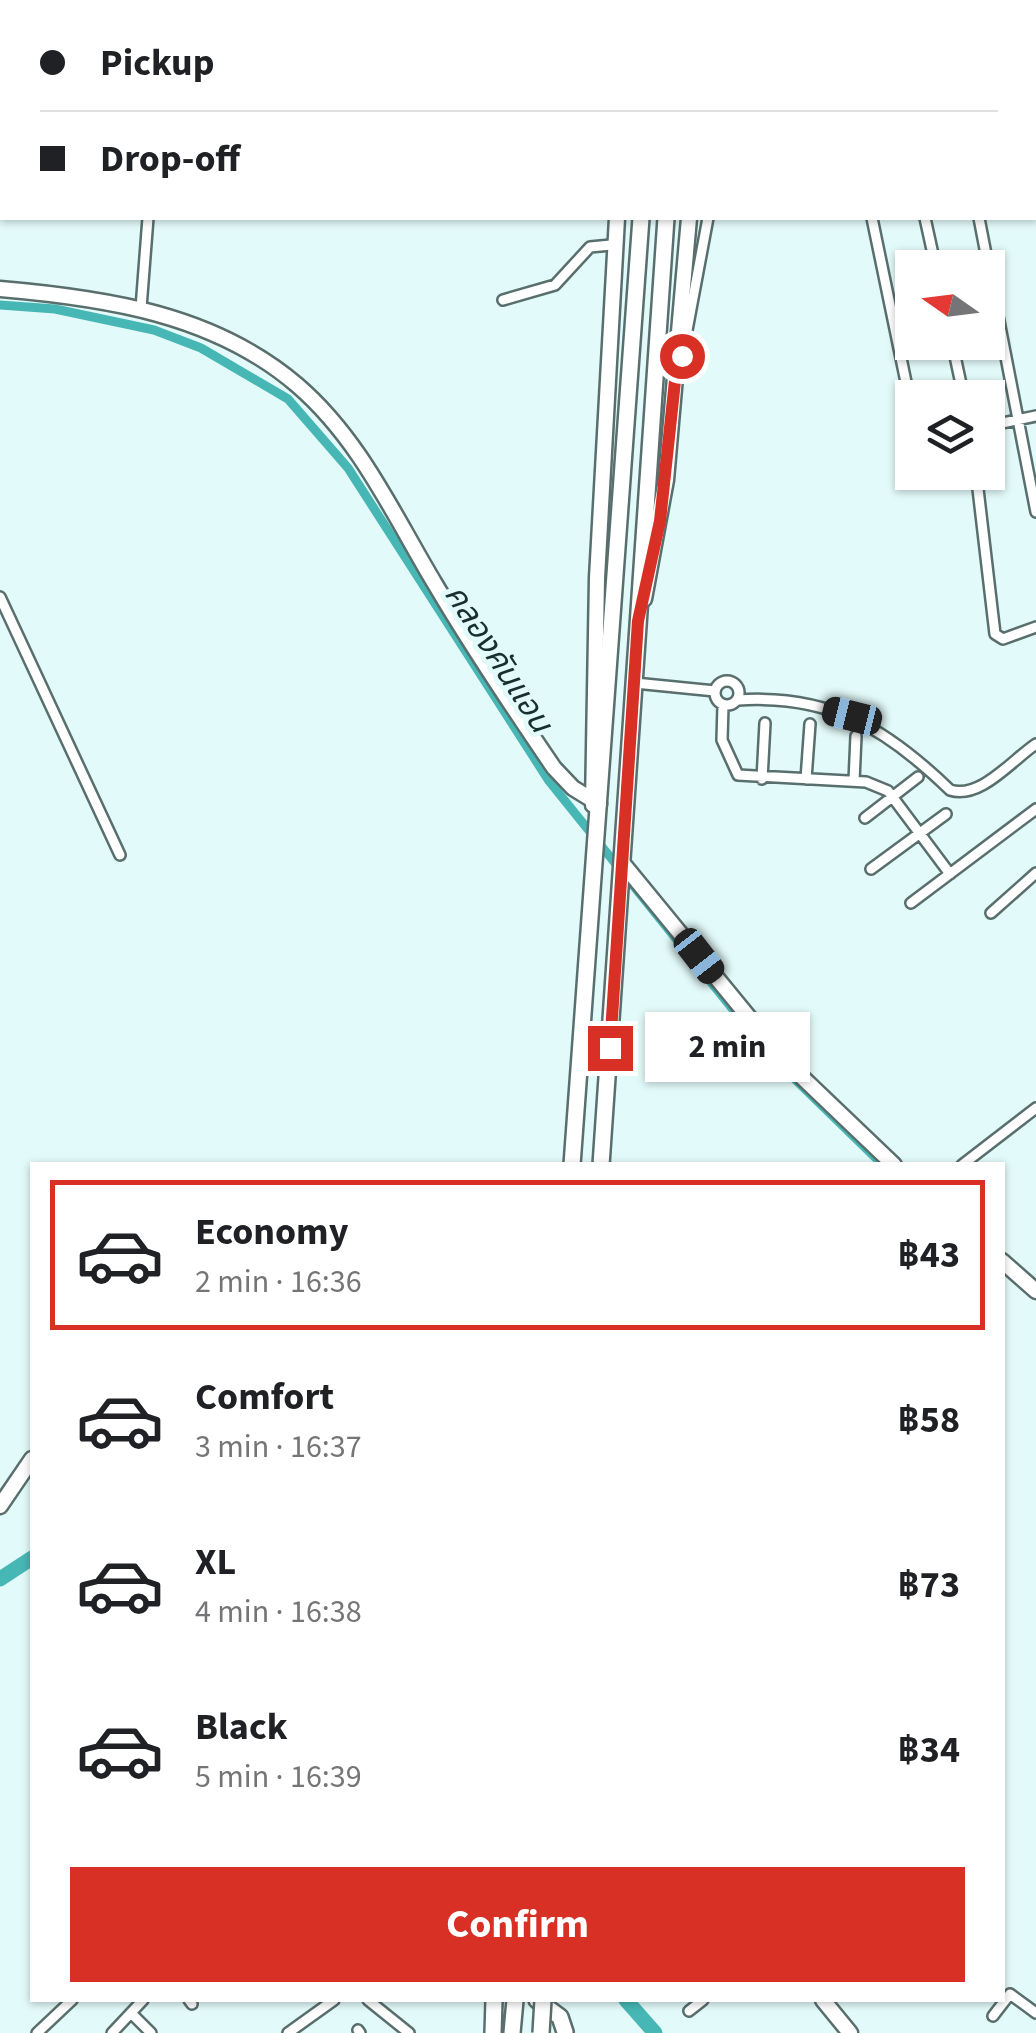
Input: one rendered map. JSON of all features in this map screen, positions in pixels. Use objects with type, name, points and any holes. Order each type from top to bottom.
[{"type":"main road","points":[[572,1162],[641,220]]},
{"type":"main road","points":[[601,1162],[666,220]]},
{"type":"main road","points":[[493,2033],[494,2002]]},
{"type":"main road","points":[[512,2033],[515,2002]]},
{"type":"main road","points":[[540,2002],[541,2033]]},
{"type":"main road","points":[[542,2002],[560,2017],[564,2032]]},
{"type":"main road","points":[[556,2002],[566,2015],[564,2032]]},
{"type":"street","points":[[141,308],[148,220]]},
{"type":"street","points":[[595,809],[614,220]]},
{"type":"street","points":[[607,400],[614,220]]},
{"type":"street","points":[[638,621],[660,521],[689,220]]},
{"type":"street","points":[[675,381],[690,331],[708,220]]},
{"type":"street","points":[[872,220],[906,380]]},
{"type":"street","points":[[925,220],[932,250]]},
{"type":"street","points":[[979,220],[1036,512]]},
{"type":"street","points":[[503,300],[549,288],[590,247],[611,246]]},
{"type":"street","points":[[0,289],[141,308],[210,332],[297,384],[368,466],[435,584],[539,746],[567,783],[595,809]]},
{"type":"street","points":[[1005,423],[1036,416]]},
{"type":"street","points":[[978,490],[994,634],[1003,639],[1036,627]]},
{"type":"street","points":[[0,598],[120,855]]},
{"type":"street","points":[[635,682],[715,691],[729,681],[738,688],[738,700]]},
{"type":"street","points":[[715,691],[723,706],[722,740],[738,775],[854,780],[893,796],[950,874]]},
{"type":"street","points":[[723,706],[738,700],[769,698],[852,716],[894,740],[950,790],[960,794],[983,786],[1036,744]]},
{"type":"street","points":[[762,779],[764,723]]},
{"type":"street","points":[[806,779],[810,724]]},
{"type":"street","points":[[854,780],[856,736]]},
{"type":"street","points":[[865,818],[918,777]]},
{"type":"street","points":[[911,903],[1036,809]]},
{"type":"street","points":[[872,869],[946,814]]},
{"type":"street","points":[[624,868],[783,1059],[891,1162]]},
{"type":"street","points":[[991,913],[1036,873]]},
{"type":"street","points":[[966,1162],[1036,1108]]},
{"type":"street","points":[[1005,1264],[1036,1290]]},
{"type":"street","points":[[0,1506],[30,1461]]},
{"type":"street","points":[[1005,2000],[1010,1994],[1032,2009],[1036,1995]]},
{"type":"street","points":[[36,2033],[70,2002]]},
{"type":"street","points":[[112,2033],[141,2002]]},
{"type":"street","points":[[370,2002],[409,2033]]},
{"type":"street","points":[[689,2011],[700,2002]]},
{"type":"street","points":[[825,2002],[850,2033]]},
{"type":"street","points":[[993,2016],[1004,2002]]},
{"type":"street","points":[[288,2033],[317,2005]]},
{"type":"street","points":[[132,2014],[150,2033]]},
{"type":"waterway","name":"คลองคันแอน","points":[[0,305],[55,309],[154,330],[201,348],[288,399],[348,468],[549,781],[768,1053],[880,1162]]},
{"type":"waterway","points":[[0,1579],[30,1559]]},
{"type":"waterway","points":[[628,2002],[655,2033]]},
{"type":"route","points":[[610,1048],[638,621],[655,554],[675,381],[682,356]]}]
